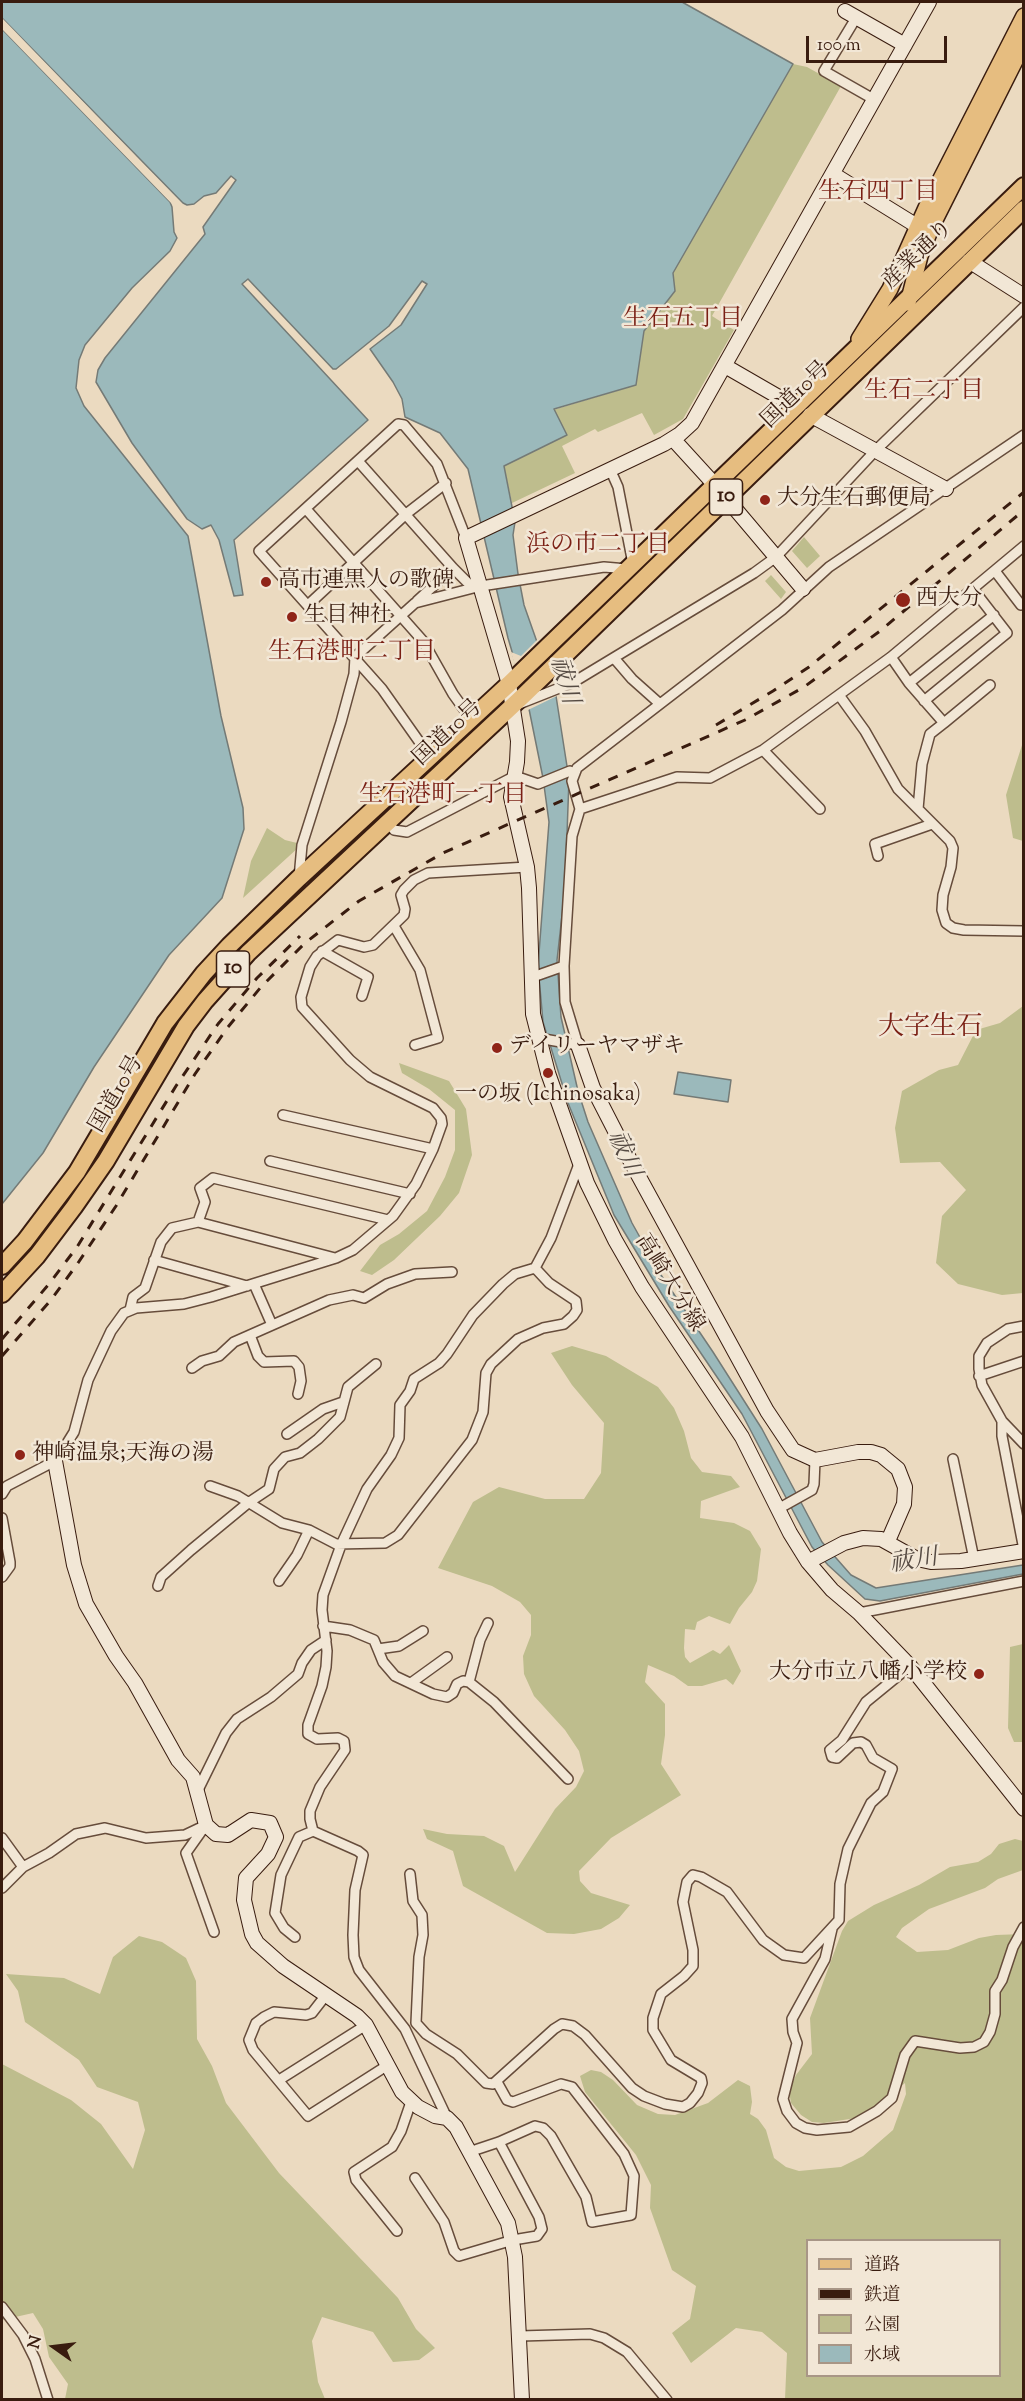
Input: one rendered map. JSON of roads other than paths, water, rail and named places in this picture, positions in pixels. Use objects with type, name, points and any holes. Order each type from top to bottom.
[{"type":"highway","name":"産業通り","points":[[845,359],[1023,186]]},
{"type":"highway","name":"産業通り","points":[[902,325],[1023,209]]},
{"type":"highway","name":"国道10号","points":[[2,1294],[37,1256],[89,1187],[162,1063],[205,1001],[248,953],[521,701],[720,491],[803,411],[902,325]]},
{"type":"highway","name":"国道10号","points":[[803,411],[845,359]]},
{"type":"highway","name":"国道10号","points":[[2,1266],[25,1241],[77,1172],[143,1058],[181,1001],[229,946],[299,878],[514,680],[631,567],[720,491]]},
{"type":"main road","points":[[845,359],[882,305],[917,226],[1023,16]]},
{"type":"main road","points":[[902,325],[920,256],[931,228],[1022,51]]},
{"type":"street","points":[[430,757],[382,689],[356,657],[259,551],[399,424],[404,425],[438,464],[466,538],[673,439],[692,423],[929,2]]},
{"type":"street","points":[[875,100],[824,71],[850,10],[905,45]]},
{"type":"street","points":[[833,174],[917,226]]},
{"type":"street","points":[[969,261],[1023,296]]},
{"type":"street","points":[[521,701],[558,690],[572,683],[754,573],[776,557],[875,451],[1023,307]]},
{"type":"street","points":[[725,366],[946,489]]},
{"type":"street","points":[[388,822],[394,830],[407,832],[515,776],[538,784],[572,772],[782,610],[829,567],[1023,435]]},
{"type":"street","points":[[673,439],[803,590]]},
{"type":"street","points":[[358,462],[469,584],[487,585]]},
{"type":"street","points":[[416,603],[487,585],[604,567],[631,567],[618,487],[610,469]]},
{"type":"street","points":[[308,605],[406,514],[446,483]]},
{"type":"street","points":[[306,509],[423,641],[453,694],[471,720]]},
{"type":"street","name":"高崎大分線","points":[[466,538],[487,585],[521,701],[515,776],[511,797],[527,867],[533,977],[532,1006],[555,1096],[579,1164],[629,1264],[661,1317],[742,1437],[781,1508],[832,1590],[859,1613],[910,1666],[1023,1809]]},
{"type":"street","points":[[580,809],[677,777],[710,778],[763,750],[891,657],[1023,546]]},
{"type":"street","points":[[299,878],[302,845],[341,722],[354,674],[356,657],[453,568]]},
{"type":"street","points":[[994,571],[1021,605]]},
{"type":"street","points":[[924,701],[1007,633],[974,589]]},
{"type":"street","points":[[909,683],[994,615]]},
{"type":"street","points":[[891,657],[909,683],[944,723]]},
{"type":"street","points":[[614,658],[632,679],[660,704]]},
{"type":"street","points":[[554,665],[560,677],[572,683]]},
{"type":"street","points":[[918,809],[922,764],[930,734],[990,685]]},
{"type":"street","points":[[839,695],[865,731],[898,789],[944,833],[952,848],[951,867],[943,895],[942,910],[946,923],[952,928],[964,930],[1023,931]]},
{"type":"street","points":[[763,750],[820,809]]},
{"type":"street","points":[[572,772],[572,786],[580,809],[572,836],[562,967],[565,1002],[575,1045],[598,1098],[767,1411],[793,1450],[815,1460],[858,1452],[871,1452],[881,1455],[898,1469],[906,1496],[888,1542]]},
{"type":"street","points":[[878,855],[875,844],[932,824]]},
{"type":"street","points":[[2,1494],[7,1486],[55,1461],[74,1431],[88,1380],[111,1331],[117,1320],[130,1310],[184,1304],[250,1286],[336,1258],[353,1250],[388,1220],[410,1194],[433,1149],[442,1124],[438,1112],[370,1077],[350,1060],[302,1007],[301,997],[310,967],[322,951],[338,940],[369,947],[404,915],[405,909],[401,895],[404,890],[414,880],[428,873],[527,867]]},
{"type":"street","points":[[394,926],[420,970],[438,1038],[415,1045]]},
{"type":"street","points":[[322,951],[368,977],[362,996]]},
{"type":"street","points":[[533,977],[562,967]]},
{"type":"street","points":[[542,1039],[575,1045]]},
{"type":"street","points":[[283,1115],[433,1149]]},
{"type":"street","points":[[270,1161],[410,1194]]},
{"type":"street","points":[[313,1831],[309,1819],[310,1811],[320,1787],[345,1750],[344,1740],[317,1739],[308,1734],[308,1725],[322,1686],[326,1666],[323,1595],[341,1545],[367,1489],[391,1455],[399,1438],[400,1405],[410,1391],[414,1378],[439,1363],[473,1315],[503,1284],[515,1274],[535,1268],[551,1238],[579,1164]]},
{"type":"street","points":[[198,1222],[205,1202],[200,1188],[213,1178],[388,1220]]},
{"type":"street","points":[[130,1310],[133,1297],[145,1288],[161,1242],[172,1228],[198,1222],[336,1258]]},
{"type":"street","points":[[154,1260],[250,1286],[272,1325]]},
{"type":"street","points":[[210,1486],[238,1496],[282,1523],[309,1530],[341,1545],[385,1543],[403,1530],[472,1440],[483,1412],[486,1373],[491,1364],[518,1339],[564,1324],[573,1316],[578,1305],[576,1300],[549,1283],[535,1268]]},
{"type":"street","points":[[192,1368],[202,1361],[219,1356],[234,1342],[329,1300],[354,1295],[364,1298],[387,1284],[415,1274],[452,1272]]},
{"type":"street","points":[[1023,1326],[1004,1331],[984,1347],[979,1356],[979,1376],[982,1385],[1002,1421],[1019,1434],[1023,1444]]},
{"type":"street","points":[[250,1335],[258,1356],[264,1362],[294,1360],[299,1367],[301,1381],[298,1394]]},
{"type":"street","points":[[979,1376],[1023,1361]]},
{"type":"street","points":[[158,1586],[161,1577],[248,1503],[269,1489],[274,1469],[285,1457],[300,1453],[339,1417],[348,1387],[376,1364]]},
{"type":"street","points":[[287,1434],[323,1408],[343,1402]]},
{"type":"street","points":[[812,1560],[844,1543],[863,1538],[881,1539],[917,1558],[931,1562],[974,1559],[1023,1551],[1002,1436],[1002,1421]]},
{"type":"street","points":[[953,1459],[974,1559]]},
{"type":"street","points":[[781,1508],[806,1495],[813,1487],[815,1460]]},
{"type":"street","points":[[55,1461],[74,1565],[86,1604],[116,1656],[135,1683],[178,1760],[193,1777],[206,1825],[216,1834],[228,1835],[251,1820],[270,1822],[276,1837],[268,1854],[246,1878],[244,1900],[252,1934],[263,1949],[283,1966],[366,2025],[402,2092],[411,2102],[435,2116],[447,2118]]},
{"type":"street","points":[[2,1518],[10,1566],[2,1577]]},
{"type":"street","points":[[279,1581],[297,1555],[309,1530]]},
{"type":"street","points":[[859,1613],[1023,1581]]},
{"type":"street","points":[[469,1682],[480,1640],[488,1623]]},
{"type":"street","points":[[323,1626],[350,1630],[374,1640],[387,1668],[395,1676],[433,1694],[447,1696],[453,1694],[458,1684],[463,1681],[469,1682],[494,1702],[568,1779]]},
{"type":"street","points":[[378,1649],[399,1646],[423,1631]]},
{"type":"street","points":[[198,1792],[226,1733],[237,1719],[272,1698],[298,1674],[302,1662],[311,1650],[326,1640]]},
{"type":"street","points":[[411,1683],[447,1657]]},
{"type":"street","points":[[410,1874],[413,1901],[422,1915],[423,1935],[419,1957],[416,2023],[426,2034],[457,2054],[486,2083],[493,2085],[562,2024],[573,2026],[585,2035],[632,2088],[644,2096],[665,2104],[683,2107],[690,2103],[698,2093],[702,2083],[700,2078],[671,2060],[653,2030],[653,2018],[661,1994],[684,1976],[693,1965],[693,1950],[683,1902],[687,1882],[693,1875],[701,1877],[727,1892],[763,1940],[783,1955],[804,1958],[839,1920],[840,1884],[848,1849],[871,1803],[884,1792],[892,1769],[873,1758],[866,1745],[861,1742],[853,1743],[837,1758],[831,1755],[830,1750],[843,1740],[866,1702],[910,1666]]},
{"type":"street","points":[[2,1888],[23,1867],[49,1853],[76,1834],[105,1828],[146,1838],[184,1835],[206,1825]]},
{"type":"street","points":[[206,1825],[186,1853],[214,1932]]},
{"type":"street","points":[[295,1937],[284,1928],[275,1913],[281,1875],[299,1837],[313,1831],[363,1855],[355,1890],[353,1935],[354,1957],[359,1970],[405,2029],[447,2118],[456,2127],[507,2223],[513,2240],[522,2400]]},
{"type":"street","points":[[2,1839],[23,1867]]},
{"type":"street","points":[[832,1929],[825,1959],[792,2019],[797,2043],[783,2099],[787,2111],[796,2123],[817,2130],[849,2127],[877,2111],[892,2098],[905,2055],[915,2041],[960,2048],[974,2047],[984,2042],[990,2032],[995,2014],[995,1991],[1002,1980],[1013,1947],[1023,1927]]},
{"type":"street","points":[[326,1995],[312,2013],[306,2015],[274,2012],[256,2022],[250,2032],[249,2040],[253,2050],[308,2116],[388,2065]]},
{"type":"street","points":[[405,2029],[416,2023]]},
{"type":"street","points":[[279,2080],[366,2025]]},
{"type":"street","points":[[469,2152],[535,2126],[543,2128],[550,2136],[585,2197],[592,2222],[631,2215],[634,2176],[624,2154],[572,2087],[561,2085],[513,2102],[507,2100],[497,2082]]},
{"type":"street","points":[[397,2231],[356,2180],[354,2172],[392,2147],[401,2131],[411,2102]]},
{"type":"street","points":[[416,2178],[444,2222],[454,2252],[459,2256],[513,2240],[537,2236],[542,2229],[539,2217],[499,2142]]},
{"type":"street","points":[[2,2307],[23,2336],[35,2359],[48,2400]]},
{"type":"street","points":[[520,2336],[590,2334],[604,2338],[627,2352],[667,2400]]},
{"type":"water","points":[[2,2],[682,2],[793,64],[673,273],[675,291],[644,331],[636,385],[554,409],[567,435],[504,466],[515,522],[513,535],[524,605],[556,696],[569,779],[565,889],[557,960],[561,1017],[578,1091],[588,1122],[632,1223],[661,1275],[762,1429],[822,1542],[851,1575],[876,1588],[1023,1565],[1023,1574],[880,1601],[865,1599],[812,1547],[742,1414],[669,1306],[614,1215],[568,1103],[543,1022],[538,966],[549,822],[529,709],[508,638],[468,469],[440,433],[405,417],[402,399],[370,349],[401,325],[427,284],[422,281],[389,326],[336,369],[333,369],[248,279],[242,284],[368,420],[234,540],[243,595],[234,596],[219,540],[211,525],[202,529],[187,519],[132,443],[96,382],[98,370],[105,358],[205,234],[203,227],[236,180],[231,176],[216,193],[204,196],[194,204],[183,203],[2,18]]},
{"type":"water","points":[[2,29],[170,202],[172,207],[174,232],[177,238],[170,251],[132,288],[85,345],[79,360],[76,388],[84,406],[188,536],[221,716],[243,808],[244,829],[222,898],[169,955],[94,1067],[43,1153],[2,1204]]},
{"type":"water","points":[[678,1072],[731,1080],[728,1102],[674,1094]]},
{"type":"railway","points":[[716,725],[809,667],[1024,492]]},
{"type":"railway","points":[[2,1356],[51,1300],[78,1263],[116,1206],[195,1074],[228,1027],[261,987],[305,943],[359,901],[443,853],[745,720],[804,687],[880,631],[1024,510]]},
{"type":"railway","points":[[2,1339],[77,1247],[176,1086],[218,1024],[257,978],[300,936]]},
{"type":"place","name":"大分生石郵便局","points":[[765,500]]},
{"type":"place","name":"高市連黒人の歌碑","points":[[266,582]]},
{"type":"place","name":"西大分","points":[[903,600]]},
{"type":"place","name":"生目神社","points":[[292,617]]},
{"type":"place","name":"デイリーヤマザキ","points":[[497,1048]]},
{"type":"place","name":"一の坂 (Ichinosaka)","points":[[548,1073]]},
{"type":"place","name":"神崎温泉;天海の湯","points":[[20,1455]]},
{"type":"place","name":"大分市立八幡小学校","points":[[979,1674]]},
{"type":"district","name":"生石四丁目","points":[[878,194]]},
{"type":"district","name":"生石五丁目","points":[[683,321]]},
{"type":"district","name":"生石二丁目","points":[[924,393]]},
{"type":"district","name":"浜の市二丁目","points":[[598,547]]},
{"type":"district","name":"生石港町二丁目","points":[[352,654]]},
{"type":"district","name":"生石港町一丁目","points":[[443,797]]},
{"type":"district","name":"大字生石","points":[[930,1030]]},
{"type":"water label","name":"祓川","points":[[562,681]]},
{"type":"water label","name":"祓川","points":[[622,1155]]},
{"type":"water label","name":"祓川","points":[[914,1563]]}]
